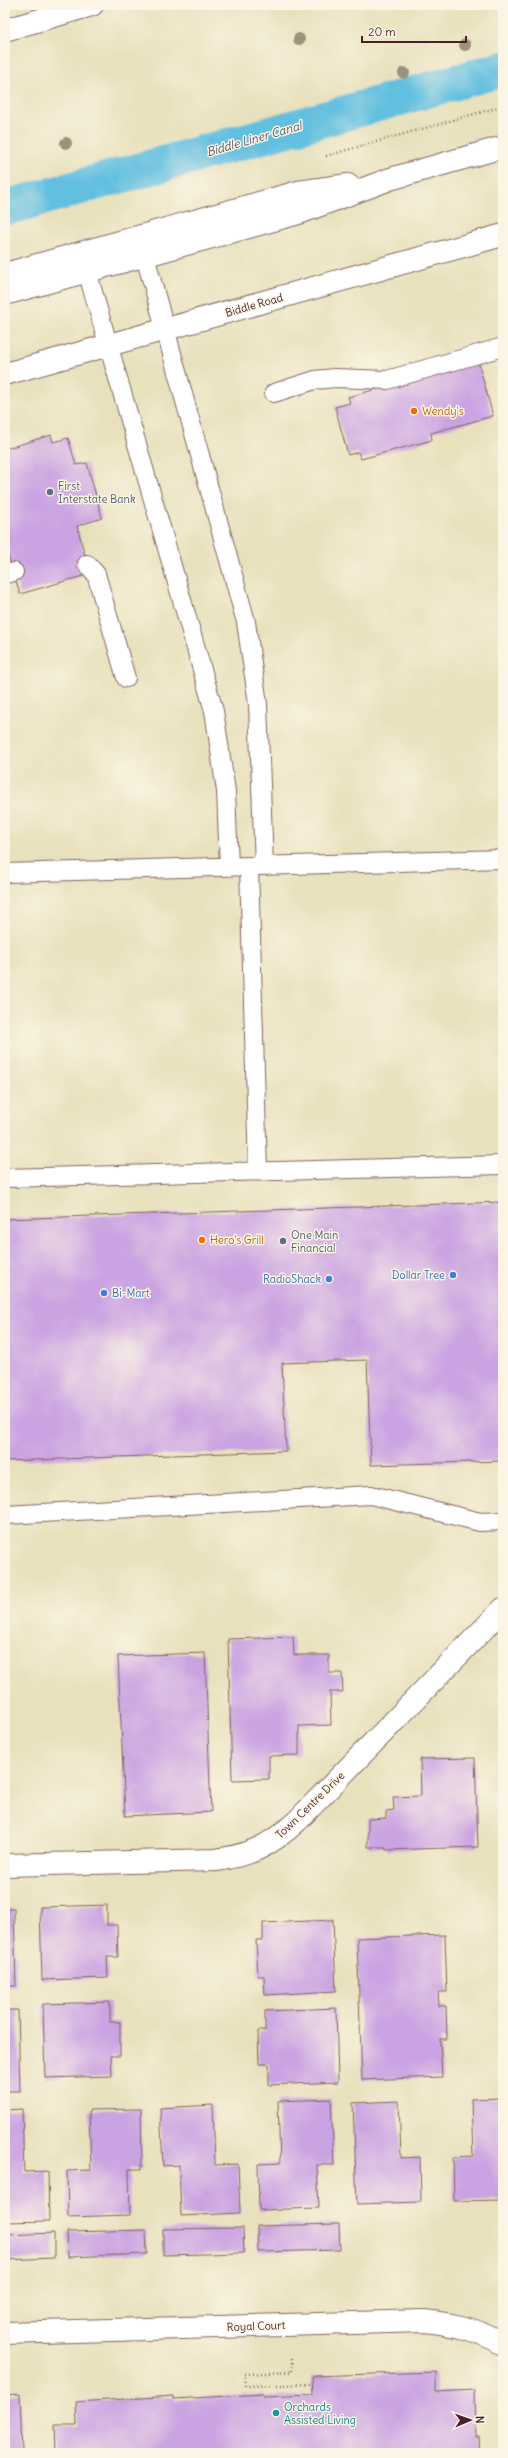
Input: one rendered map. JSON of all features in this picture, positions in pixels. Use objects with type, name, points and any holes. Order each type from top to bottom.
[{"type":"main road","points":[[5,30],[92,5]]},
{"type":"main road","points":[[5,294],[299,213],[390,179],[503,147]]},
{"type":"main road","points":[[5,274],[298,192],[390,179]]},
{"type":"main road","name":"Biddle Road","points":[[5,374],[503,235]]},
{"type":"main road","name":"Town Centre Drive","points":[[5,1865],[216,1860],[238,1856],[263,1848],[297,1821],[503,1609]]},
{"type":"main road","name":"Royal Court","points":[[5,2333],[424,2321],[457,2325],[489,2335],[503,2344]]},
{"type":"lane","points":[[145,256],[235,579],[253,659],[258,704],[258,1172]]},
{"type":"lane","points":[[87,271],[214,711],[226,791],[229,867]]},
{"type":"lane","points":[[274,393],[315,380],[336,378],[386,380],[503,347]]},
{"type":"lane","points":[[87,564],[96,574],[126,678]]},
{"type":"lane","points":[[5,873],[503,859]]},
{"type":"lane","points":[[5,1178],[503,1165]]},
{"type":"lane","points":[[5,1515],[371,1495],[480,1522],[503,1521]]},
{"type":"path","points":[[292,2358],[292,2372],[245,2374],[246,2386],[312,2384]]},
{"type":"building","name":"Wendy's","points":[[478,361],[493,416],[431,433],[432,440],[361,459],[358,452],[348,455],[335,407],[350,403],[348,397]]},
{"type":"building","name":"First Interstate Bank","points":[[51,435],[53,442],[68,438],[76,465],[87,463],[102,518],[77,526],[90,574],[20,594],[5,546],[5,449]]},
{"type":"building","points":[[503,1202],[503,1461],[371,1465],[367,1360],[282,1363],[286,1451],[5,1461],[5,1219]]},
{"type":"building","points":[[293,1637],[294,1655],[329,1655],[329,1673],[342,1673],[343,1692],[330,1692],[331,1725],[299,1726],[299,1755],[269,1756],[269,1779],[232,1780],[228,1639]]},
{"type":"building","points":[[205,1653],[211,1812],[125,1816],[118,1656]]},
{"type":"building","points":[[475,1758],[478,1847],[386,1850],[386,1847],[368,1847],[368,1819],[386,1818],[386,1811],[394,1810],[393,1797],[421,1796],[420,1759]]},
{"type":"building","points":[[107,1905],[107,1925],[117,1925],[118,1957],[107,1957],[108,1978],[42,1980],[40,1907]]},
{"type":"building","points":[[5,1909],[14,1909],[16,1986],[5,1986]]},
{"type":"building","points":[[333,1920],[336,1991],[265,1995],[264,1976],[258,1976],[256,1940],[263,1940],[263,1923]]},
{"type":"building","points":[[445,1935],[447,1992],[438,1992],[439,2006],[446,2006],[447,2039],[440,2039],[442,2077],[362,2080],[357,1938]]},
{"type":"building","points":[[110,2002],[110,2022],[120,2022],[120,2056],[111,2056],[112,2076],[45,2078],[43,2004]]},
{"type":"building","points":[[336,2008],[338,2082],[269,2085],[269,2064],[259,2064],[258,2031],[265,2031],[265,2011]]},
{"type":"building","points":[[5,2010],[18,2010],[20,2091],[5,2091]]},
{"type":"building","points":[[503,2098],[503,2200],[454,2201],[453,2157],[473,2156],[471,2099]]},
{"type":"building","points":[[331,2099],[334,2165],[317,2165],[319,2208],[259,2210],[258,2164],[280,2163],[278,2101]]},
{"type":"building","points":[[399,2101],[401,2158],[420,2157],[421,2202],[357,2204],[353,2103]]},
{"type":"building","points":[[213,2105],[215,2165],[238,2164],[240,2213],[181,2216],[179,2165],[163,2166],[160,2108]]},
{"type":"building","points":[[22,2109],[24,2172],[48,2171],[49,2221],[5,2222],[5,2110]]},
{"type":"building","points":[[141,2109],[142,2169],[129,2169],[130,2215],[68,2217],[67,2171],[91,2170],[89,2110]]},
{"type":"building","points":[[339,2224],[340,2250],[258,2252],[257,2226]]},
{"type":"building","points":[[243,2228],[244,2253],[163,2255],[163,2229]]},
{"type":"building","points":[[146,2230],[147,2254],[68,2257],[67,2232]]},
{"type":"building","points":[[54,2233],[54,2258],[5,2260],[5,2235]]},
{"type":"building","name":"Orchards Assisted Living","points":[[436,2372],[436,2392],[474,2390],[475,2437],[479,2437],[480,2453],[56,2453],[55,2425],[77,2425],[76,2402],[174,2396],[174,2399],[263,2394],[263,2397],[313,2395],[312,2376]]},
{"type":"building","points":[[20,2394],[22,2453],[5,2453],[5,2395]]},
{"type":"waterway","name":"Biddle Liner Canal","points":[[5,208],[503,69]]},
{"type":"place","name":"Wendy's","points":[[414,411]]},
{"type":"place","name":"First Interstate Bank","points":[[50,492]]},
{"type":"place","name":"Hero's Grill","points":[[202,1240]]},
{"type":"place","name":"One Main Financial","points":[[283,1241]]},
{"type":"place","name":"Dollar Tree","points":[[453,1275]]},
{"type":"place","name":"RadioShack","points":[[329,1279]]},
{"type":"place","name":"Bi-Mart","points":[[104,1293]]},
{"type":"place","name":"Orchards Assisted Living","points":[[276,2413]]}]
